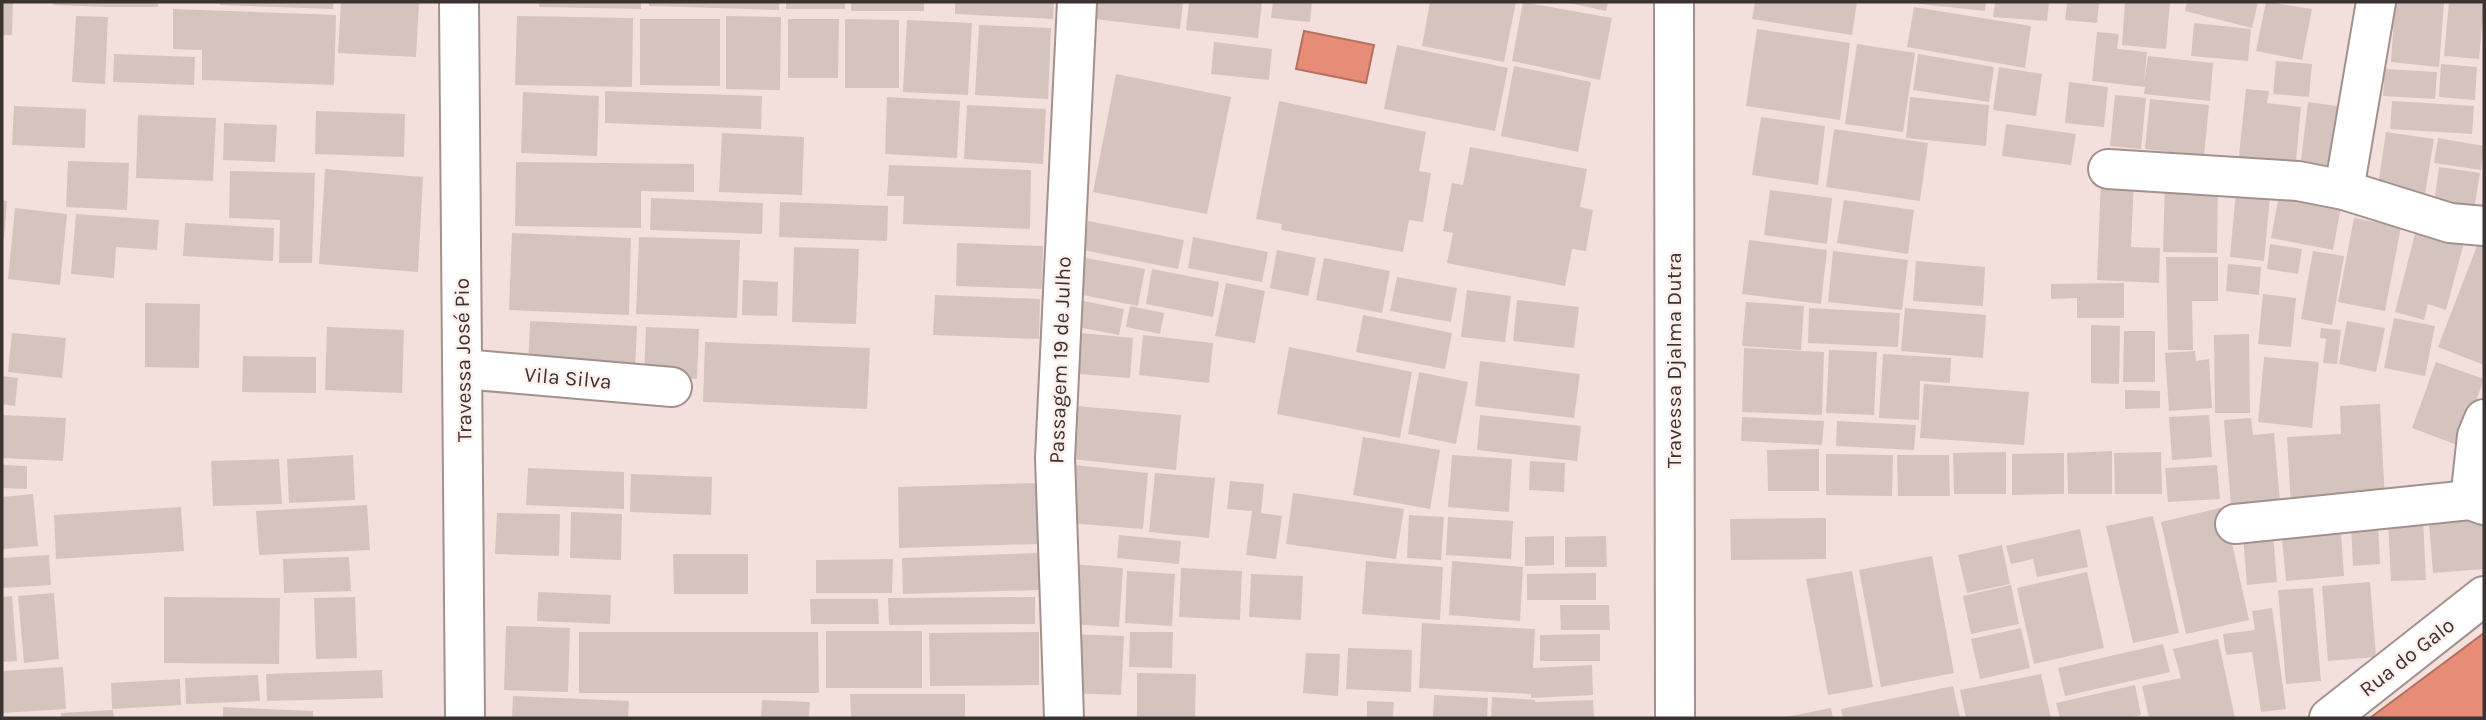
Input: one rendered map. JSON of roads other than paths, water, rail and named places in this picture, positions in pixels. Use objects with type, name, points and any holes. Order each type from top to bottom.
[{"type":"street","name":"Travessa José Pio","points":[[459,2],[466,718]]},
{"type":"street","name":"Passagem 19 de Julho","points":[[1064,718],[1055,458],[1077,2]]},
{"type":"street","name":"Travessa Djalma Dutra","points":[[1674,2],[1675,718]]},
{"type":"street","points":[[2344,190],[2376,2]]},
{"type":"street","points":[[2108,169],[2298,181],[2344,190],[2450,223],[2484,226]]},
{"type":"street","name":"Vila Silva","points":[[463,369],[672,387]]},
{"type":"street","points":[[2235,524],[2477,503],[2477,436],[2484,419]]},
{"type":"street","name":"Rua do Galo","points":[[2329,718],[2484,596]]}]
